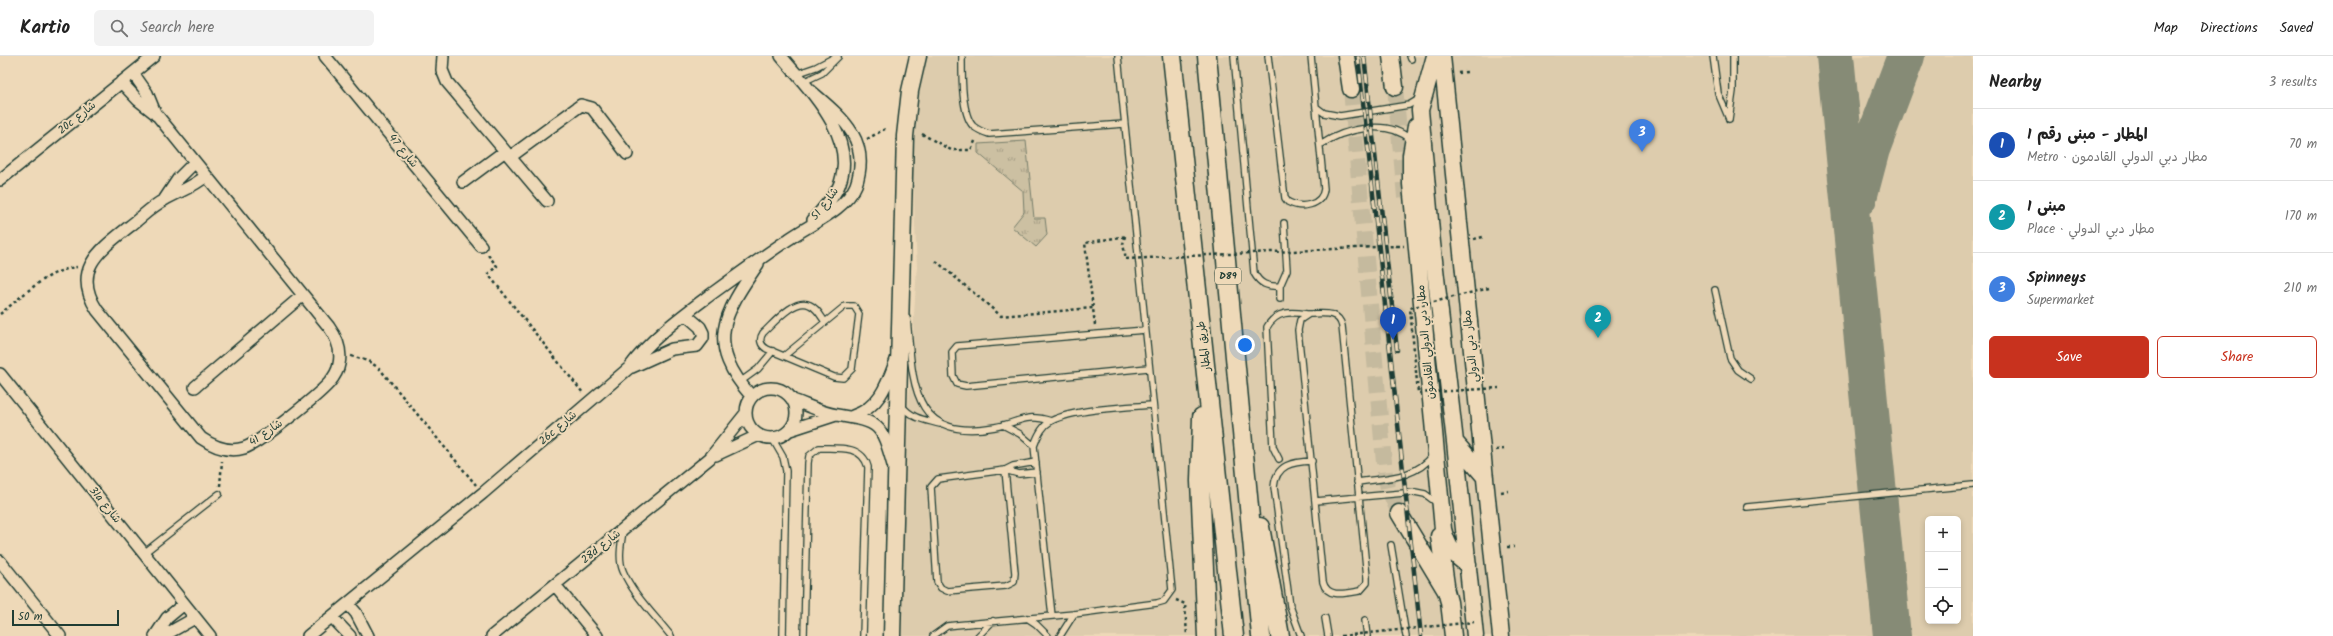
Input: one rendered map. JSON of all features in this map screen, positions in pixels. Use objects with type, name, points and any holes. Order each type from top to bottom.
[{"type":"highway","name":"طريق المطار","points":[[1172,56],[1175,103],[1206,370],[1234,636]]},
{"type":"highway","name":"D89","points":[[1207,56],[1261,636]]},
{"type":"highway","points":[[1206,370],[1200,481],[1207,636]]},
{"type":"highway","points":[[1247,495],[1261,529],[1280,636]]},
{"type":"main road","points":[[892,636],[895,473],[902,284],[905,136],[910,90],[918,56]]},
{"type":"main road","points":[[1346,56],[1351,89]]},
{"type":"main road","points":[[1391,56],[1395,88]]},
{"type":"main road","name":"مطار دبي الدولي القادمون","points":[[1435,56],[1413,141],[1411,184],[1435,451],[1437,505],[1452,636]]},
{"type":"main road","name":"مطار دبي الدولي","points":[[1442,56],[1501,636]]},
{"type":"main road","name":"مطار دبي الدولي القادمون","points":[[1422,102],[1432,243],[1455,437]]},
{"type":"main road","points":[[1455,437],[1485,478]]},
{"type":"main road","points":[[1455,437],[1474,629]]},
{"type":"main road","name":"مطار دبي الدولي القادمون","points":[[1437,505],[1446,540],[1458,558],[1468,565]]},
{"type":"main road","name":"مطار دبي الدولي القادمون","points":[[1399,514],[1441,581],[1449,602]]},
{"type":"street","name":"20c شارع","points":[[0,180],[154,56]]},
{"type":"street","name":"شارع 47","points":[[325,56],[481,246]]},
{"type":"street","points":[[443,56],[442,70],[447,82],[546,201]]},
{"type":"street","name":"شارع 51","points":[[781,56],[803,82],[838,132],[844,158],[840,184],[810,224]]},
{"type":"street","points":[[133,73],[147,93],[157,115]]},
{"type":"street","points":[[121,82],[138,100],[157,115],[303,295],[337,340],[340,355]]},
{"type":"street","name":"شارع 51","points":[[803,82],[840,116],[851,129],[858,145],[859,172],[849,198],[839,208],[810,224]]},
{"type":"street","points":[[463,182],[581,105],[592,108],[627,154]]},
{"type":"street","points":[[164,200],[178,179],[195,162]]},
{"type":"street","points":[[206,176],[186,191],[164,200],[102,249],[89,268],[87,290],[97,310],[201,438],[220,449]]},
{"type":"street","name":"26c شارع","points":[[308,636],[483,493],[630,368],[648,346],[685,314],[763,256],[810,224]]},
{"type":"street","points":[[752,396],[739,383],[726,358],[724,346],[725,321],[735,297],[763,256]]},
{"type":"street","points":[[196,388],[303,295]]},
{"type":"street","points":[[630,368],[672,349],[697,346],[701,343],[703,333],[700,327],[685,314]]},
{"type":"street","points":[[852,417],[866,410],[877,401],[884,390],[899,352]]},
{"type":"street","name":"شارع 41","points":[[220,449],[243,449],[262,438],[329,383],[339,365],[340,355]]},
{"type":"street","name":"31a شارع","points":[[0,374],[210,636]]},
{"type":"street","points":[[790,430],[796,419],[796,406],[793,400],[784,391],[773,387],[765,388],[752,396],[747,404],[746,413],[748,423],[759,435],[772,438],[782,436],[790,430],[836,415]]},
{"type":"street","points":[[793,400],[836,415],[871,422],[883,433],[895,473]]},
{"type":"street","name":"28d شارع","points":[[492,636],[710,458],[746,413]]},
{"type":"street","name":"28d شارع","points":[[710,458],[759,435]]},
{"type":"street","points":[[0,561],[60,636]]},
{"type":"street","points":[[555,585],[597,636]]},
{"type":"street","points":[[155,636],[167,618],[184,604]]},
{"type":"street","points":[[348,604],[356,613],[368,636]]},
{"type":"street","points":[[332,617],[350,636]]},
{"type":"street","points":[[163,636],[195,618]]},
{"type":"lane","points":[[803,82],[816,67],[838,56]]},
{"type":"lane","points":[[803,82],[822,74],[838,56]]},
{"type":"lane","points":[[962,56],[967,117],[972,125],[980,131],[989,134],[1124,124]]},
{"type":"lane","points":[[933,636],[947,626],[1074,614],[1157,603],[1164,601],[1172,590],[1165,506],[1148,368],[1118,56]]},
{"type":"lane","points":[[1234,56],[1254,273],[1264,285],[1280,286]]},
{"type":"lane","points":[[1268,56],[1283,192],[1288,202],[1292,205],[1317,203],[1324,195],[1311,56]]},
{"type":"lane","points":[[1713,56],[1718,93],[1729,119],[1733,91],[1733,56]]},
{"type":"lane","points":[[1316,107],[1328,114],[1340,116],[1422,102]]},
{"type":"lane","points":[[1320,145],[1340,134],[1382,127],[1399,131],[1413,141]]},
{"type":"lane","points":[[1280,299],[1280,286],[1287,270],[1284,222]]},
{"type":"lane","points":[[902,284],[907,310],[911,369],[916,389],[926,408],[942,424]]},
{"type":"lane","points":[[1715,290],[1730,358],[1738,370],[1751,378]]},
{"type":"lane","points":[[784,356],[848,305],[854,306],[858,311],[852,369],[847,376],[838,378],[784,356],[762,344],[762,335],[796,305],[805,303],[812,306],[825,322]]},
{"type":"lane","points":[[1279,459],[1273,447],[1267,327],[1271,320],[1285,312],[1332,314],[1341,320],[1367,583],[1360,591],[1333,593],[1324,587],[1298,325],[1304,316],[1309,314]]},
{"type":"lane","points":[[1145,330],[957,346],[952,352],[954,380],[957,384],[966,386],[1148,368]]},
{"type":"lane","points":[[739,383],[758,369],[773,351]]},
{"type":"lane","points":[[898,397],[908,413],[917,418],[962,430],[1004,425],[1027,417],[1035,417],[1051,421],[1078,414],[1152,405]]},
{"type":"lane","points":[[1051,421],[1040,432],[1034,446],[1052,616]]},
{"type":"lane","points":[[1004,425],[1020,434],[1034,446]]},
{"type":"lane","points":[[772,438],[783,457],[786,471],[783,636]]},
{"type":"lane","points":[[804,636],[808,463],[809,456],[819,448],[856,451],[862,455],[868,467],[863,636]]},
{"type":"lane","points":[[1357,482],[1404,475],[1414,472],[1422,466],[1435,451]]},
{"type":"lane","points":[[1301,636],[1290,606],[1274,487],[1275,478],[1280,470],[1287,464],[1312,460]]},
{"type":"lane","points":[[1005,470],[1015,573],[1014,582],[1006,586],[947,591],[941,588],[937,582],[931,487],[938,479],[1005,470],[1013,466],[1036,462]]},
{"type":"lane","points":[[1005,470],[1019,474],[1037,472]]},
{"type":"lane","points":[[1747,507],[1973,485]]},
{"type":"lane","points":[[1316,500],[1415,492],[1434,500],[1437,505]]},
{"type":"lane","points":[[144,553],[219,494]]},
{"type":"lane","points":[[623,529],[620,556],[622,570],[629,582],[671,636]]},
{"type":"lane","points":[[1391,545],[1406,636]]},
{"type":"lane","points":[[1060,636],[1074,614]]},
{"type":"lane","points":[[1026,618],[1036,624],[1048,636]]},
{"type":"lane","points":[[1325,618],[1328,636]]},
{"type":"lane","points":[[1365,620],[1367,636]]},
{"type":"lane","points":[[978,636],[993,621]]},
{"type":"path","points":[[858,145],[885,129]]},
{"type":"path","points":[[922,134],[952,150],[971,150],[980,131]]},
{"type":"path","points":[[1096,334],[1085,243],[1135,234]]},
{"type":"path","points":[[1125,236],[1123,244],[1126,259],[1397,246]]},
{"type":"path","points":[[1473,239],[1483,237]]},
{"type":"path","points":[[481,246],[497,266],[488,274],[590,401]]},
{"type":"path","points":[[936,261],[1001,316],[1093,308]]},
{"type":"path","points":[[0,314],[49,276],[61,270],[89,268]]},
{"type":"path","points":[[1489,288],[1410,308],[1417,385],[1418,393],[1499,388]]},
{"type":"path","points":[[340,355],[354,356],[379,368],[483,493]]},
{"type":"path","points":[[219,494],[222,463],[220,449]]},
{"type":"path","points":[[1185,604],[1187,636]]},
{"type":"path","points":[[1341,636],[1474,629]]},
{"type":"shaded area","points":[[927,56],[1973,56],[1973,636],[899,636],[907,427],[917,267],[912,160],[916,109]]},
{"type":"green space","points":[[1026,141],[1034,218],[1045,218],[1047,235],[1036,247],[1012,227],[1024,212],[1023,191],[978,153],[978,144]]},
{"type":"taxiway","points":[[1835,56],[1892,636]]},
{"type":"taxiway","points":[[1858,198],[1871,149],[1906,56]]},
{"type":"tunnel","points":[[1395,87],[1405,197]]},
{"type":"tunnel","points":[[1351,89],[1385,474],[1388,488],[1399,513]]},
{"type":"railway","points":[[1358,56],[1421,636]]},
{"type":"railway","points":[[1364,56],[1397,350]]},
{"type":"place","name":"Spinneys","points":[[1642,152]]},
{"type":"place","name":"مبنى 1","points":[[1598,338]]},
{"type":"place","name":"المطار - مبنى رقم 1","points":[[1393,340]]}]
